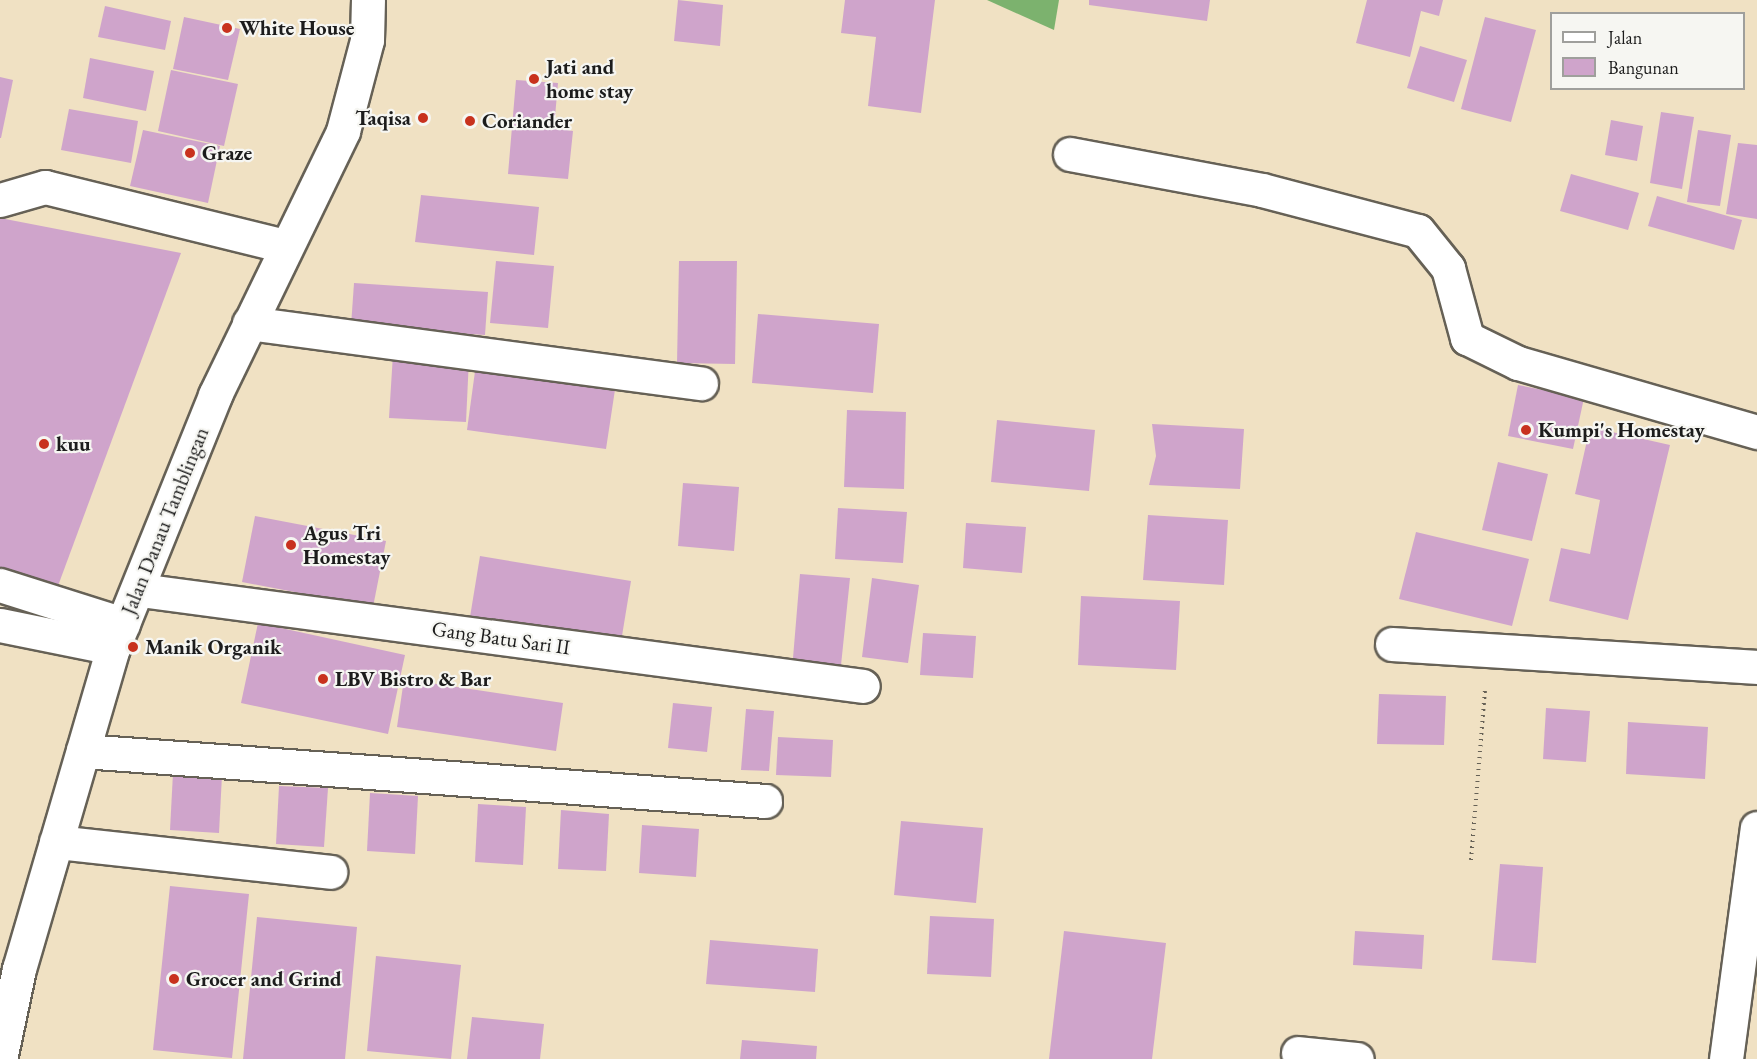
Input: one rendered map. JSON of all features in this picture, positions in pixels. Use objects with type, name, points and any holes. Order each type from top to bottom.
[{"type":"street","name":"Jalan Danau Tamblingan","points":[[0,1059],[10,968],[56,842],[118,636],[140,590],[249,323],[357,93],[368,0]]},
{"type":"street","points":[[1070,154],[1262,190],[1418,231],[1448,268],[1467,338],[1518,363],[1757,432]]},
{"type":"street","points":[[0,200],[45,187],[286,246]]},
{"type":"street","points":[[249,323],[701,383]]},
{"type":"street","points":[[0,585],[118,636]]},
{"type":"street","name":"Gang Batu Sari II","points":[[140,590],[863,686]]},
{"type":"street","points":[[0,625],[118,636]]},
{"type":"street","points":[[1392,644],[1757,667]]},
{"type":"street","points":[[83,752],[765,801]]},
{"type":"street","points":[[1726,1059],[1757,828]]},
{"type":"street","points":[[56,842],[330,872]]},
{"type":"street","points":[[1298,1053],[1357,1059]]},
{"type":"path","points":[[1471,860],[1489,651]]},
{"type":"green space","points":[[987,0],[1059,0],[1054,30]]},
{"type":"building","points":[[678,0],[723,5],[720,46],[674,41]]},
{"type":"building","points":[[845,0],[935,0],[921,113],[868,106],[876,37],[841,33]]},
{"type":"building","points":[[1089,0],[1210,0],[1207,21],[1089,5]]},
{"type":"building","points":[[1367,0],[1443,0],[1439,16],[1421,11],[1410,57],[1356,43]]},
{"type":"building","points":[[105,6],[171,21],[165,50],[98,37]]},
{"type":"building","points":[[184,17],[240,29],[228,80],[173,69]]},
{"type":"building","points":[[1485,17],[1536,30],[1511,122],[1461,109]]},
{"type":"building","points":[[1420,46],[1467,60],[1454,102],[1407,88]]},
{"type":"building","points":[[90,58],[154,71],[146,111],[83,98]]},
{"type":"building","points":[[171,70],[238,84],[224,146],[158,131]]},
{"type":"building","points":[[0,77],[13,80],[1,138],[0,138]]},
{"type":"building","points":[[516,80],[558,83],[554,128],[573,131],[568,179],[508,174]]},
{"type":"building","points":[[69,109],[138,121],[131,163],[61,150]]},
{"type":"building","points":[[1661,112],[1694,117],[1682,189],[1650,183]]},
{"type":"building","points":[[1611,120],[1643,126],[1637,161],[1605,155]]},
{"type":"building","points":[[143,130],[220,146],[208,203],[130,186]]},
{"type":"building","points":[[1698,130],[1731,135],[1720,206],[1687,202]]},
{"type":"building","points":[[1738,143],[1757,145],[1757,219],[1726,214]]},
{"type":"building","points":[[1571,174],[1639,193],[1628,230],[1560,211]]},
{"type":"building","points":[[421,195],[539,207],[534,255],[415,242]]},
{"type":"building","points":[[1657,196],[1742,220],[1734,250],[1648,226]]},
{"type":"building","points":[[0,218],[181,253],[55,594],[0,578]]},
{"type":"building","points":[[496,261],[554,266],[548,328],[490,323]]},
{"type":"building","points":[[679,261],[737,261],[735,364],[677,363]]},
{"type":"building","points":[[354,283],[488,292],[485,335],[351,326]]},
{"type":"building","points":[[758,314],[879,324],[873,393],[752,383]]},
{"type":"building","points":[[393,354],[469,358],[466,422],[389,418]]},
{"type":"building","points":[[476,364],[616,383],[606,449],[467,430]]},
{"type":"building","points":[[1518,385],[1584,398],[1573,449],[1508,436]]},
{"type":"building","points":[[847,410],[906,412],[904,489],[844,487]]},
{"type":"building","points":[[997,420],[1095,430],[1089,491],[991,482]]},
{"type":"building","points":[[1152,424],[1244,429],[1240,489],[1149,485],[1156,456]]},
{"type":"building","points":[[1590,427],[1670,445],[1628,620],[1549,601],[1561,548],[1590,554],[1600,500],[1575,494]]},
{"type":"building","points":[[1498,462],[1548,474],[1532,541],[1482,530]]},
{"type":"building","points":[[683,483],[739,487],[734,551],[678,546]]},
{"type":"building","points":[[838,508],[907,512],[903,563],[835,559]]},
{"type":"building","points":[[1148,515],[1228,520],[1224,585],[1143,580]]},
{"type":"building","points":[[255,516],[386,541],[373,607],[242,582]]},
{"type":"building","points":[[966,523],[1026,527],[1022,573],[963,568]]},
{"type":"building","points":[[1416,532],[1529,559],[1512,626],[1399,599]]},
{"type":"building","points":[[480,556],[631,581],[621,642],[470,617]]},
{"type":"building","points":[[800,574],[850,578],[840,675],[792,670]]},
{"type":"building","points":[[872,578],[919,585],[908,663],[862,657]]},
{"type":"building","points":[[1081,596],[1180,601],[1176,670],[1078,665]]},
{"type":"building","name":"LBV Bistro & Bar","points":[[258,623],[405,655],[388,734],[241,703]]},
{"type":"building","points":[[923,633],[976,636],[973,678],[920,675]]},
{"type":"building","points":[[404,679],[563,703],[556,751],[397,727]]},
{"type":"building","points":[[1379,694],[1446,696],[1444,745],[1377,744]]},
{"type":"building","points":[[673,703],[712,707],[707,752],[668,748]]},
{"type":"building","points":[[1546,708],[1590,711],[1586,762],[1543,759]]},
{"type":"building","points":[[746,709],[774,711],[769,771],[741,770]]},
{"type":"building","points":[[1628,722],[1708,727],[1705,779],[1626,774]]},
{"type":"building","points":[[778,737],[833,740],[831,777],[776,775]]},
{"type":"building","points":[[173,773],[222,775],[219,833],[170,830]]},
{"type":"building","points":[[279,786],[328,788],[324,847],[276,844]]},
{"type":"building","points":[[370,793],[418,796],[415,854],[367,851]]},
{"type":"building","points":[[478,804],[526,807],[523,865],[475,862]]},
{"type":"building","points":[[561,810],[609,814],[606,871],[558,869]]},
{"type":"building","points":[[901,821],[983,828],[976,903],[894,895]]},
{"type":"building","points":[[642,825],[699,829],[696,877],[639,873]]},
{"type":"building","points":[[1500,864],[1543,867],[1536,963],[1492,960]]},
{"type":"building","points":[[170,886],[249,894],[232,1058],[153,1050]]},
{"type":"building","points":[[930,916],[994,919],[991,977],[927,974]]},
{"type":"building","points":[[257,917],[357,927],[345,1059],[243,1059]]},
{"type":"building","points":[[1064,931],[1166,943],[1152,1059],[1049,1059]]},
{"type":"building","points":[[1355,931],[1424,935],[1422,969],[1353,965]]},
{"type":"building","points":[[710,940],[818,949],[815,992],[706,984]]},
{"type":"building","points":[[376,956],[461,965],[451,1059],[367,1051]]},
{"type":"building","points":[[472,1017],[544,1024],[540,1059],[467,1059]]},
{"type":"building","points":[[742,1040],[817,1046],[816,1059],[740,1059]]},
{"type":"place","name":"White House","points":[[227,28]]},
{"type":"place","name":"Jati and home stay","points":[[534,79]]},
{"type":"place","name":"Taqisa","points":[[423,118]]},
{"type":"place","name":"Coriander","points":[[470,121]]},
{"type":"place","name":"Graze","points":[[190,153]]},
{"type":"place","name":"Kumpi's Homestay","points":[[1526,430]]},
{"type":"place","name":"kuu","points":[[44,444]]},
{"type":"place","name":"Agus Tri Homestay","points":[[291,545]]},
{"type":"place","name":"Manik Organik","points":[[133,647]]},
{"type":"place","name":"LBV Bistro & Bar","points":[[323,679]]},
{"type":"place","name":"Grocer and Grind","points":[[174,979]]}]
